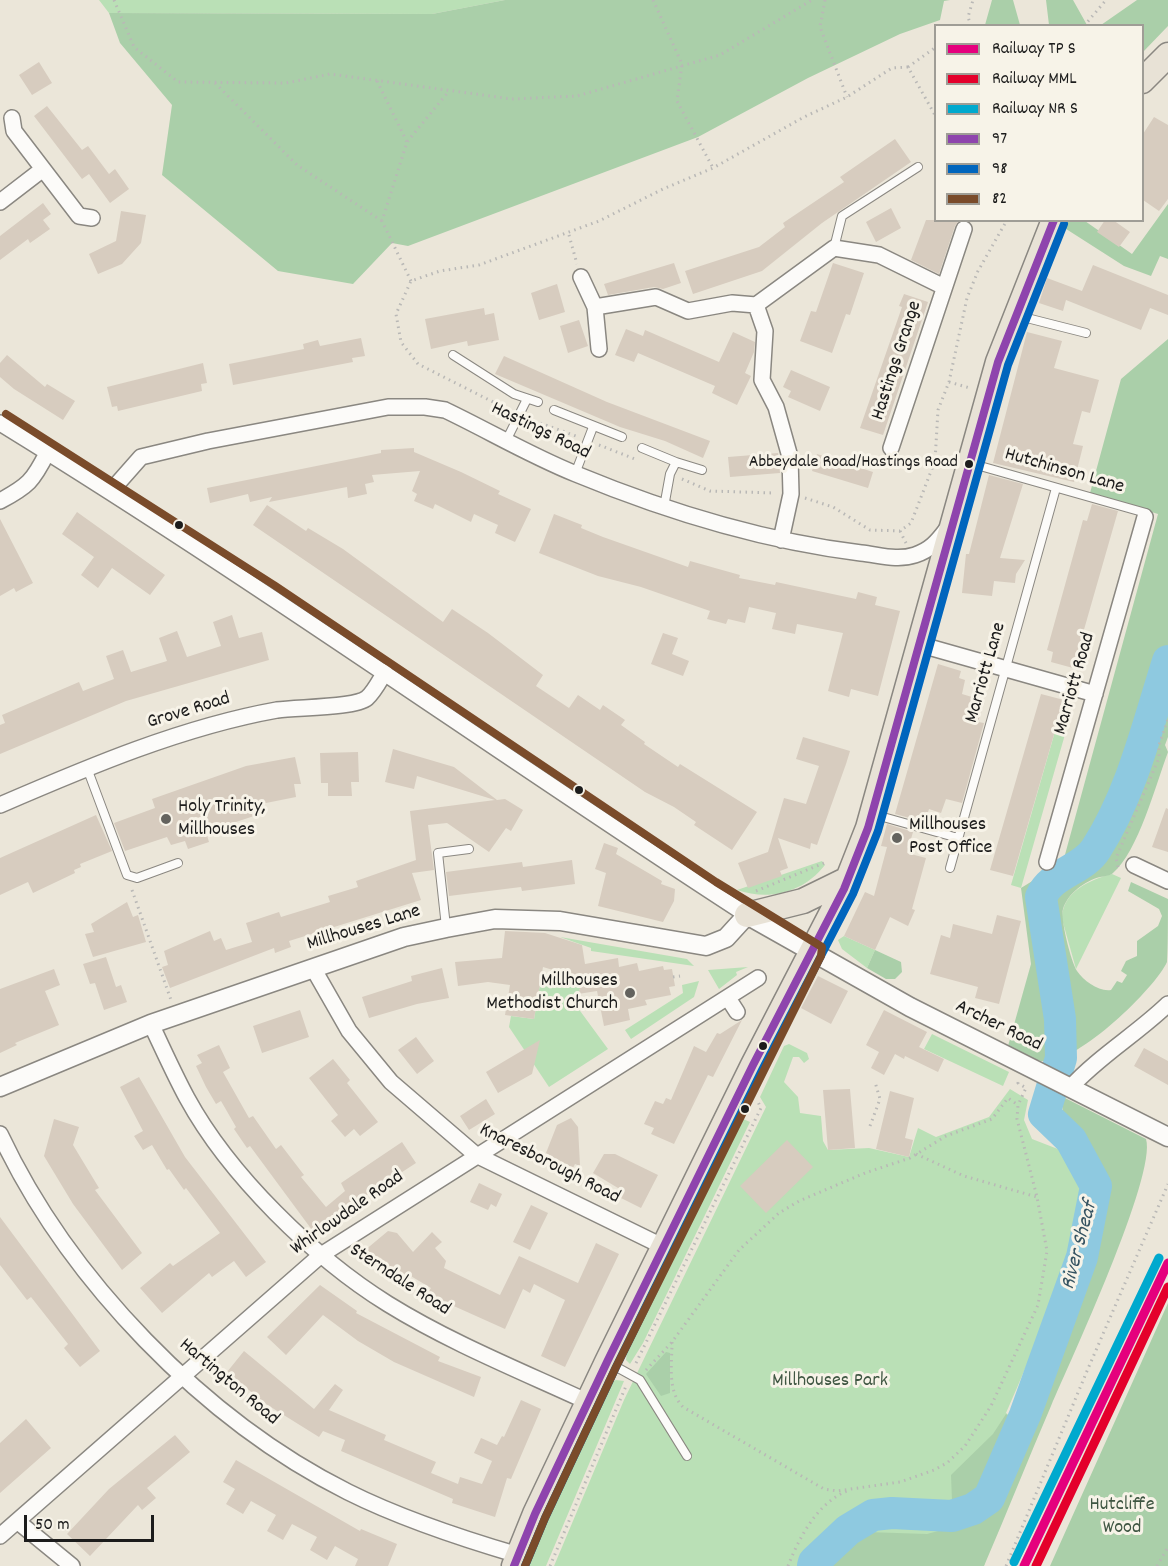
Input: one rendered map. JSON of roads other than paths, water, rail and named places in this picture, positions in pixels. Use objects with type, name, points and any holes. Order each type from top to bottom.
[{"type":"main road","points":[[1144,80],[1168,55]]},
{"type":"main road","points":[[516,1560],[607,1362],[848,879],[872,814],[951,524],[1015,314],[1053,222]]},
{"type":"main road","points":[[751,905],[803,901],[848,879]]},
{"type":"street","points":[[12,118],[14,131],[79,216],[92,218]]},
{"type":"street","points":[[0,202],[43,169]]},
{"type":"street","name":"Hastings Grange","points":[[891,448],[964,229]]},
{"type":"street","points":[[595,307],[656,297],[688,310],[732,303],[756,304],[834,248]]},
{"type":"street","name":"Hastings Grange","points":[[834,248],[879,255],[944,287]]},
{"type":"street","points":[[581,277],[595,307],[599,349]]},
{"type":"street","points":[[756,304],[765,331],[762,380],[776,407],[790,457],[791,494],[781,540]]},
{"type":"street","name":"Hastings Road","points":[[111,491],[141,457],[208,441],[388,407],[425,407],[445,410],[575,474],[664,507],[781,540],[850,553],[896,558],[914,555],[933,547],[951,524]]},
{"type":"street","points":[[0,423],[111,491],[385,672],[751,905]]},
{"type":"street","points":[[0,501],[25,488],[33,480],[47,453]]},
{"type":"street","name":"Marriott Road","points":[[1047,862],[1145,517]]},
{"type":"street","points":[[918,644],[1095,694]]},
{"type":"street","name":"Grove Road","points":[[0,804],[87,768],[230,720],[290,708],[356,704],[368,698],[385,672]]},
{"type":"street","points":[[1128,868],[1168,881]]},
{"type":"street","name":"Millhouses Lane","points":[[0,1087],[151,1024],[404,937],[495,919],[560,921],[706,946],[726,938],[751,905]]},
{"type":"street","name":"Archer Road","points":[[751,905],[812,951],[910,1007],[1168,1137]]},
{"type":"street","name":"Knaresborough Road","points":[[313,968],[349,1031],[392,1082],[476,1155],[664,1247]]},
{"type":"street","name":"Whirlowdale Road","points":[[0,1536],[182,1374],[321,1255],[758,978]]},
{"type":"street","points":[[728,998],[737,1012]]},
{"type":"street","points":[[1065,1085],[1080,1077],[1144,1028],[1168,1004]]},
{"type":"street","name":"Sterndale Road","points":[[151,1024],[188,1099],[228,1157],[267,1203],[321,1255],[373,1294],[427,1326],[588,1402]]},
{"type":"street","name":"Hartington Road","points":[[0,1134],[44,1216],[85,1274],[182,1374],[243,1427],[347,1492],[516,1560]]},
{"type":"street","points":[[17,1521],[72,1566]]},
{"type":"lane","points":[[834,248],[842,216],[918,167]]},
{"type":"lane","points":[[1015,314],[1086,333]]},
{"type":"lane","points":[[453,355],[514,394],[538,402]]},
{"type":"lane","points":[[506,441],[527,399]]},
{"type":"lane","points":[[554,410],[622,437]]},
{"type":"lane","points":[[575,474],[593,427]]},
{"type":"lane","points":[[642,448],[702,470]]},
{"type":"lane","points":[[664,507],[670,474],[676,462]]},
{"type":"lane","name":"Hutchinson Lane","points":[[969,462],[1146,513],[1145,517]]},
{"type":"lane","name":"Marriott Lane","points":[[950,868],[1056,488]]},
{"type":"lane","points":[[87,768],[127,875],[137,878],[178,863]]},
{"type":"lane","points":[[872,814],[958,838]]},
{"type":"lane","points":[[446,928],[438,854],[469,849]]},
{"type":"lane","points":[[607,1362],[634,1376],[687,1456]]},
{"type":"waterway","name":"River Sheaf","points":[[813,1566],[814,1562],[848,1530],[873,1515],[892,1513],[952,1516],[973,1509],[989,1498],[1025,1415],[1082,1257],[1096,1186],[1071,1140],[1044,1114],[1061,1058],[1060,1019],[1041,897],[1052,882],[1090,856],[1109,827],[1138,758],[1168,661]]},
{"type":"rail line","name":"MML","points":[[1036,1566],[1168,1287]]},
{"type":"place","name":"Abbeydale Road/Hastings Road","points":[[969,464]]},
{"type":"place","name":"Holy Trinity, Millhouses","points":[[166,819]]},
{"type":"place","name":"Millhouses Post Office","points":[[897,838]]},
{"type":"place","name":"Millhouses Methodist Church","points":[[630,993]]},
{"type":"park label","name":"Millhouses Park","points":[[830,1382]]},
{"type":"park label","name":"Hutcliffe Wood","points":[[1122,1518]]}]
